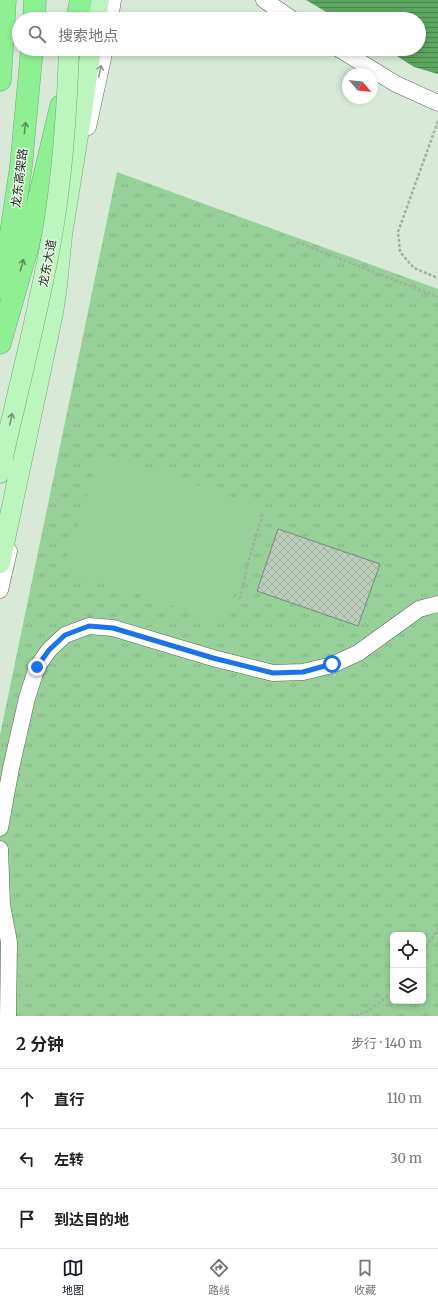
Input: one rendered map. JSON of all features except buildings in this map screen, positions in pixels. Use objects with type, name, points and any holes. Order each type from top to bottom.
[{"type":"highway","points":[[0,80],[5,0]]},
{"type":"highway","points":[[34,12],[35,0]]},
{"type":"highway","points":[[78,12],[81,0]]},
{"type":"highway","name":"龙东高架路","points":[[0,306],[11,242],[21,166],[31,56]]},
{"type":"highway","points":[[0,343],[30,238],[62,101],[70,56]]},
{"type":"main road","points":[[70,12],[71,0]]},
{"type":"main road","points":[[97,12],[99,0]]},
{"type":"main road","name":"龙东大道","points":[[2,465],[54,229],[65,131],[70,56]]},
{"type":"main road","points":[[0,563],[57,286],[62,235],[90,56]]},
{"type":"lane","points":[[111,12],[113,0]]},
{"type":"lane","points":[[264,0],[282,12]]},
{"type":"lane","points":[[0,590],[62,317],[67,250],[88,127],[103,56]]},
{"type":"lane","points":[[350,56],[396,84],[438,103]]},
{"type":"lane","points":[[0,828],[26,705],[37,667],[49,650],[65,635],[89,626],[113,628],[213,658],[273,673],[303,672],[332,664],[358,653],[419,609],[438,604]]},
{"type":"lane","points":[[0,850],[2,904],[9,942],[8,1016]]},
{"type":"path","points":[[438,121],[398,232],[400,252],[414,268],[438,278]]},
{"type":"path","points":[[297,242],[438,296]]},
{"type":"path","points":[[240,599],[249,559],[263,513]]},
{"type":"path","points":[[426,947],[438,929]]},
{"type":"path","points":[[356,1016],[368,1011],[390,994]]},
{"type":"green space","points":[[117,172],[438,289],[438,1016],[0,1016],[0,735]]},
{"type":"green space","points":[[102,453],[262,507],[224,624],[63,568]]},
{"type":"shaded area","points":[[306,0],[438,0],[438,74],[414,67],[397,56],[426,56],[426,12],[326,12]]},
{"type":"route","points":[[37,667],[49,650],[65,635],[89,626],[113,628],[213,658],[273,673],[303,672],[332,664]]}]
